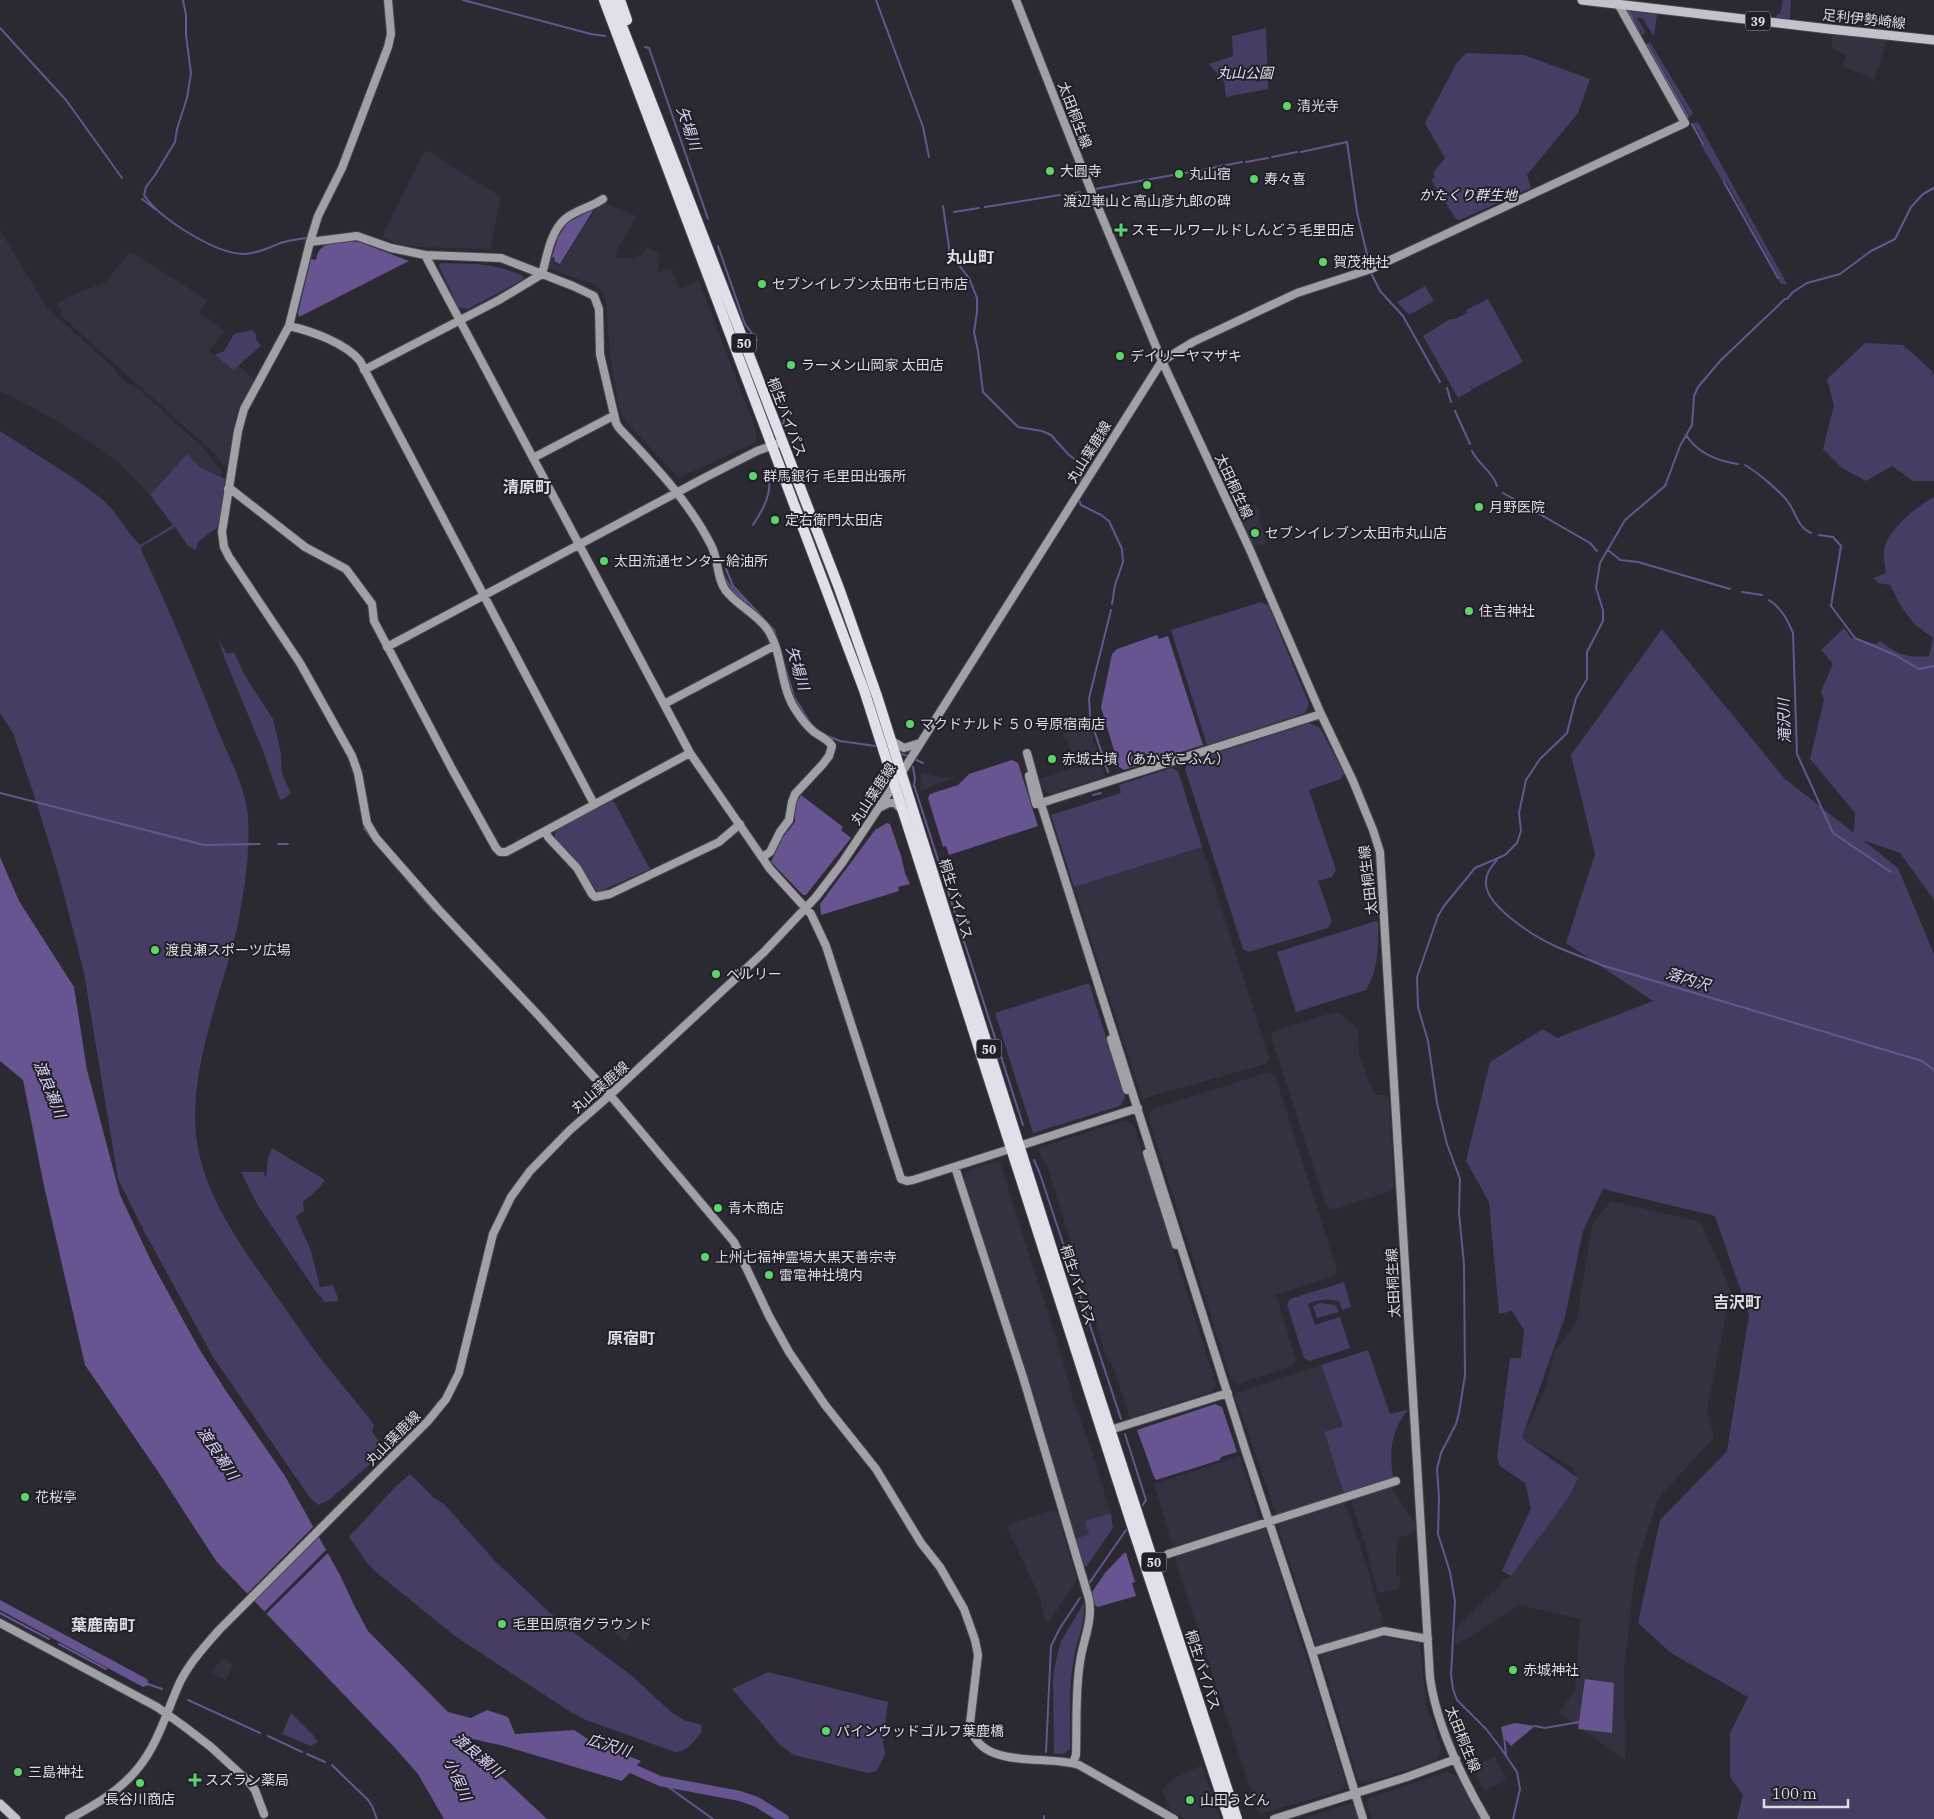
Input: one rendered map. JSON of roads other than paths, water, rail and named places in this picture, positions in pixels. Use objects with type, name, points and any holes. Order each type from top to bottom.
[{"type":"highway","name":"50","points":[[599,0],[657,156],[676,192]]},
{"type":"highway","name":"桐生バイパス","points":[[604,0],[614,15],[682,179],[864,690],[902,810],[1110,1430],[1237,1819]]},
{"type":"highway","name":"桐生バイパス","points":[[612,0],[614,15],[676,192],[777,444],[839,588],[892,741],[1015,1147],[1229,1819]]},
{"type":"highway","name":"50","points":[[620,0],[678,155],[682,179]]},
{"type":"main road","name":"足利伊勢崎線","points":[[1582,0],[1617,2],[1828,29],[1934,40]]},
{"type":"main road","points":[[0,1804],[16,1819]]},
{"type":"street","points":[[388,0],[391,34],[388,47],[342,168],[318,216],[289,326],[244,409],[238,431],[222,532],[226,552],[252,594],[300,663],[352,756],[358,773],[366,823],[376,838],[439,910],[539,1016],[732,1239],[769,1316],[789,1352],[825,1405],[876,1469],[921,1543],[940,1566],[964,1609],[975,1640],[978,1655],[970,1723],[977,1742],[984,1749],[995,1754],[1074,1763],[1174,1819]]},
{"type":"street","name":"太田桐生線","points":[[1016,0],[1092,193],[1162,361],[1244,537],[1321,714],[1353,780],[1380,852],[1408,1336],[1428,1638],[1434,1698],[1439,1717],[1456,1759],[1486,1819]]},
{"type":"street","points":[[1162,361],[1193,342],[1297,293],[1371,269],[1685,123],[1617,2]]},
{"type":"street","points":[[364,370],[499,300],[542,274],[552,239],[560,225],[565,219],[603,199]]},
{"type":"street","points":[[310,242],[357,236],[391,248],[424,255],[501,258],[591,293],[596,299],[599,309],[600,354],[613,416],[619,428],[678,493],[712,545],[720,581],[734,599],[768,631],[782,666],[786,690],[794,708],[812,731],[827,740],[832,746],[829,756],[823,764],[795,794],[789,820],[780,832],[770,852],[763,857]]},
{"type":"street","points":[[424,255],[690,753],[775,875],[806,907],[817,924],[826,946],[900,1177],[910,1181],[1136,1109]]},
{"type":"street","points":[[289,326],[347,348],[355,355],[594,804]]},
{"type":"street","name":"丸山葉鹿線","points":[[69,1819],[104,1800],[133,1774],[151,1749],[188,1668],[225,1625],[439,1408],[456,1381],[465,1354],[494,1234],[511,1196],[530,1171],[570,1130],[610,1096],[764,952],[806,907],[842,863],[911,758],[1162,361]]},
{"type":"street","points":[[533,458],[613,416]]},
{"type":"street","points":[[387,647],[740,460],[777,444]]},
{"type":"street","points":[[228,489],[232,490],[305,547],[346,569],[372,604],[374,620],[387,647],[496,848],[500,852],[506,852],[690,753]]},
{"type":"street","points":[[664,704],[774,646]]},
{"type":"street","points":[[1039,804],[1321,714]]},
{"type":"street","points":[[892,741],[904,748],[921,742]]},
{"type":"street","points":[[1039,804],[1030,782],[1027,753],[1039,804],[1312,1652],[1363,1819]]},
{"type":"street","points":[[878,809],[895,803],[902,810]]},
{"type":"street","points":[[545,831],[548,837],[576,868],[595,898],[610,894],[719,842],[740,824]]},
{"type":"street","points":[[955,1166],[1023,1376],[1089,1599],[1091,1612],[1089,1627],[1081,1654],[1078,1678],[1076,1755],[1074,1763]]},
{"type":"street","points":[[1110,1430],[1228,1393]]},
{"type":"street","points":[[1168,1554],[1396,1482]]},
{"type":"street","points":[[0,1623],[167,1714],[211,1747],[249,1782],[255,1790],[264,1814]]},
{"type":"street","points":[[1312,1652],[1384,1631],[1428,1638]]},
{"type":"street","points":[[1274,1819],[1355,1794],[1456,1759]]},
{"type":"water","points":[[594,209],[560,264],[554,261],[555,258],[552,257],[558,237],[568,222]]},
{"type":"water","points":[[349,241],[359,242],[409,261],[299,317],[298,313],[311,259],[316,260],[320,249],[328,244]]},
{"type":"water","points":[[1157,635],[1159,639],[1168,636],[1203,745],[1124,770],[1119,767],[1101,707],[1112,654],[1117,649]]},
{"type":"water","points":[[1012,760],[1018,763],[1038,826],[949,855],[946,846],[943,847],[928,798],[930,794],[958,785],[969,774]]},
{"type":"water","points":[[801,795],[843,827],[841,830],[851,838],[806,895],[803,895],[771,862],[782,838],[795,822],[795,806]]},
{"type":"water","points":[[887,823],[890,824],[910,884],[898,887],[899,891],[821,915],[820,904],[875,830]]},
{"type":"water","points":[[0,857],[19,901],[74,987],[87,1070],[120,1195],[152,1263],[198,1347],[285,1476],[340,1575],[368,1631],[448,1712],[471,1718],[487,1710],[508,1717],[515,1734],[574,1730],[591,1741],[641,1761],[622,1781],[504,1746],[464,1737],[468,1745],[547,1819],[444,1819],[418,1774],[396,1749],[216,1561],[159,1473],[85,1365],[44,1186],[23,1080],[0,1061]]},
{"type":"water","points":[[1215,1404],[1222,1407],[1237,1452],[1221,1457],[1220,1460],[1156,1480],[1137,1430]]},
{"type":"water","points":[[1126,1553],[1135,1582],[1132,1583],[1136,1596],[1098,1607],[1095,1605],[1092,1592],[1105,1573]]},
{"type":"water","points":[[0,1600],[147,1679],[149,1685],[143,1687],[0,1610]]},
{"type":"water","points":[[1585,1679],[1614,1683],[1612,1733],[1578,1729]]},
{"type":"water","points":[[1515,1723],[1535,1726],[1511,1746],[1503,1737],[1501,1727]]},
{"type":"waterway","points":[[183,0],[191,73],[187,98],[175,142],[146,187],[144,195],[162,214],[175,224],[204,242],[232,252],[254,253],[284,242],[307,238]]},
{"type":"waterway","name":"矢場川","points":[[463,0],[591,34],[605,36]]},
{"type":"waterway","points":[[876,0],[923,127],[929,157]]},
{"type":"waterway","points":[[1629,12],[1641,36]]},
{"type":"waterway","points":[[0,28],[66,100],[122,178]]},
{"type":"waterway","points":[[1647,45],[1688,117]]},
{"type":"waterway","name":"矢場川","points":[[645,47],[649,48],[708,219]]},
{"type":"waterway","points":[[1692,124],[1703,144]]},
{"type":"waterway","points":[[1301,152],[1347,142],[1357,212],[1369,263]]},
{"type":"waterway","points":[[1272,157],[1297,152]]},
{"type":"waterway","points":[[1246,162],[1268,158]]},
{"type":"waterway","points":[[1202,170],[1242,162]]},
{"type":"waterway","points":[[1095,189],[1190,172]]},
{"type":"waterway","points":[[1724,182],[1778,278]]},
{"type":"waterway","points":[[1787,299],[1793,292],[1807,283],[1840,274],[1871,251],[1895,239],[1911,207],[1923,194],[1934,188]]},
{"type":"waterway","points":[[1075,193],[1080,192]]},
{"type":"waterway","points":[[985,207],[1060,195]]},
{"type":"waterway","points":[[142,199],[155,209]]},
{"type":"waterway","points":[[943,206],[950,254],[969,278],[977,298],[974,332],[983,392],[1018,427],[1042,431],[1051,435],[1068,454],[1083,466],[1081,483]]},
{"type":"waterway","points":[[954,212],[979,208]]},
{"type":"waterway","name":"矢場川","points":[[718,246],[745,324],[757,340]]},
{"type":"waterway","points":[[1372,275],[1380,291],[1403,316],[1440,382]]},
{"type":"waterway","points":[[1513,1819],[1520,1789],[1517,1772],[1486,1729],[1457,1700],[1451,1675],[1455,1601],[1450,1572],[1438,1534],[1439,1497],[1437,1469],[1441,1453],[1456,1424],[1465,1375],[1464,1264],[1459,1213],[1460,1179],[1447,1144],[1437,1103],[1428,1041],[1418,1007],[1417,977],[1438,916],[1444,906],[1475,868],[1505,855],[1517,843],[1521,831],[1519,813],[1526,780],[1540,759],[1567,733],[1576,698],[1587,679],[1587,652],[1603,621],[1603,610],[1596,588],[1600,563],[1625,520],[1665,486],[1680,446],[1692,425],[1694,396],[1698,387],[1721,360],[1785,299]]},
{"type":"waterway","points":[[1447,388],[1451,402]]},
{"type":"waterway","name":"矢場川","points":[[782,403],[785,414],[783,425]]},
{"type":"waterway","points":[[1455,411],[1470,444]]},
{"type":"waterway","points":[[1686,435],[1696,447],[1709,456],[1738,464]]},
{"type":"waterway","points":[[1472,451],[1493,477],[1497,486]]},
{"type":"waterway","points":[[1745,465],[1762,477],[1785,498],[1800,524],[1811,533]]},
{"type":"waterway","name":"矢場川","points":[[753,525],[766,501],[770,481],[769,474]]},
{"type":"waterway","points":[[1503,493],[1590,543],[1597,551]]},
{"type":"waterway","points":[[1078,498],[1081,505],[1109,521],[1122,549],[1123,562],[1115,585],[1112,604]]},
{"type":"waterway","points":[[1819,535],[1833,537],[1841,546],[1831,606],[1855,638],[1895,655],[1919,669],[1934,666]]},
{"type":"waterway","name":"滝沢川","points":[[1608,550],[1620,560],[1638,562],[1730,589]]},
{"type":"waterway","name":"矢場川","points":[[726,569],[733,586],[774,630],[794,697],[811,724],[819,731]]},
{"type":"waterway","name":"矢場川","points":[[722,571],[732,588],[746,602]]},
{"type":"waterway","name":"滝沢川","points":[[1742,592],[1762,595]]},
{"type":"waterway","name":"滝沢川","points":[[1769,600],[1784,615],[1793,633],[1797,754],[1833,833],[1891,872]]},
{"type":"waterway","points":[[1090,716],[1089,698],[1111,610]]},
{"type":"waterway","points":[[1092,724],[1108,772]]},
{"type":"waterway","name":"矢場川","points":[[828,736],[840,741],[875,746]]},
{"type":"waterway","points":[[902,754],[910,757]]},
{"type":"waterway","points":[[914,759],[923,763]]},
{"type":"waterway","points":[[913,767],[914,785],[1023,1125]]},
{"type":"waterway","points":[[0,793],[204,845],[260,844]]},
{"type":"waterway","points":[[1093,795],[1101,793]]},
{"type":"waterway","points":[[364,828],[372,839]]},
{"type":"waterway","points":[[278,844],[288,844]]},
{"type":"waterway","points":[[378,846],[434,911]]},
{"type":"waterway","name":"落内沢","points":[[1497,860],[1486,877],[1488,893],[1494,902],[1513,920],[1555,946],[1601,965],[1922,1061],[1934,1070]]},
{"type":"waterway","points":[[1034,1160],[1121,1419]]},
{"type":"waterway","points":[[1125,1434],[1146,1500],[1143,1505]]},
{"type":"waterway","points":[[1090,1582],[1126,1530]]},
{"type":"waterway","points":[[1046,1752],[1051,1646],[1060,1628],[1080,1598]]},
{"type":"waterway","points":[[0,1613],[49,1639]]},
{"type":"waterway","points":[[59,1644],[106,1669]]},
{"type":"waterway","points":[[148,1684],[162,1689]]},
{"type":"waterway","points":[[188,1700],[260,1733]]},
{"type":"waterway","points":[[1535,1726],[1545,1728],[1579,1722]]},
{"type":"waterway","points":[[268,1736],[302,1752]]},
{"type":"waterway","points":[[1504,1736],[1506,1755]]},
{"type":"waterway","points":[[307,1754],[325,1762]]},
{"type":"waterway","name":"広沢川","points":[[622,1764],[660,1781],[740,1796],[757,1802],[784,1819]]},
{"type":"waterway","points":[[332,1765],[368,1800],[377,1819]]},
{"type":"waterway","points":[[660,1781],[713,1819]]},
{"type":"place","name":"清光寺","points":[[1287,106]]},
{"type":"place","name":"大圓寺","points":[[1050,171]]},
{"type":"place","name":"丸山宿","points":[[1179,174]]},
{"type":"place","name":"寿々喜","points":[[1254,179]]},
{"type":"place","name":"渡辺崋山と高山彦九郎の碑","points":[[1147,185]]},
{"type":"place","name":"スモールワールドしんどう毛里田店","points":[[1121,230]]},
{"type":"place","name":"賀茂神社","points":[[1323,262]]},
{"type":"place","name":"セブンイレブン太田市七日市店","points":[[762,284]]},
{"type":"place","name":"デイリーヤマザキ","points":[[1120,356]]},
{"type":"place","name":"ラーメン山岡家 太田店","points":[[791,365]]},
{"type":"place","name":"群馬銀行 毛里田出張所","points":[[753,476]]},
{"type":"place","name":"月野医院","points":[[1479,507]]},
{"type":"place","name":"定右衛門太田店","points":[[775,520]]},
{"type":"place","name":"セブンイレブン太田市丸山店","points":[[1255,533]]},
{"type":"place","name":"太田流通センター給油所","points":[[604,561]]},
{"type":"place","name":"住吉神社","points":[[1469,611]]},
{"type":"place","name":"マクドナルド ５０号原宿南店","points":[[910,724]]},
{"type":"place","name":"赤城古墳（あかぎこふん）","points":[[1052,759]]},
{"type":"place","name":"渡良瀬スポーツ広場","points":[[155,950]]},
{"type":"place","name":"ベルリー","points":[[716,974]]},
{"type":"place","name":"青木商店","points":[[718,1208]]},
{"type":"place","name":"上州七福神霊場大黒天善宗寺","points":[[705,1257]]},
{"type":"place","name":"雷電神社境内","points":[[769,1275]]},
{"type":"place","name":"花桜亭","points":[[25,1497]]},
{"type":"place","name":"毛里田原宿グラウンド","points":[[502,1624]]},
{"type":"place","name":"赤城神社","points":[[1513,1670]]},
{"type":"place","name":"パインウッドゴルフ葉鹿橋","points":[[826,1731]]},
{"type":"place","name":"三島神社","points":[[18,1772]]},
{"type":"place","name":"スズラン薬局","points":[[195,1780]]},
{"type":"place","name":"長谷川商店","points":[[140,1783]]},
{"type":"place","name":"山田うどん","points":[[1190,1800]]},
{"type":"district","name":"丸山町","points":[[970,257]]},
{"type":"district","name":"清原町","points":[[527,487]]},
{"type":"district","name":"吉沢町","points":[[1737,1302]]},
{"type":"district","name":"原宿町","points":[[631,1338]]},
{"type":"district","name":"葉鹿南町","points":[[103,1625]]},
{"type":"park label","name":"丸山公園","points":[[1245,73]]},
{"type":"park label","name":"かたくり群生地","points":[[1468,195]]},
{"type":"water label","name":"渡良瀬川","points":[[50,1089]]},
{"type":"water label","name":"渡良瀬川","points":[[218,1453]]},
{"type":"water label","name":"渡良瀬川","points":[[478,1755]]},
{"type":"water label","name":"小俣川","points":[[458,1779]]}]
